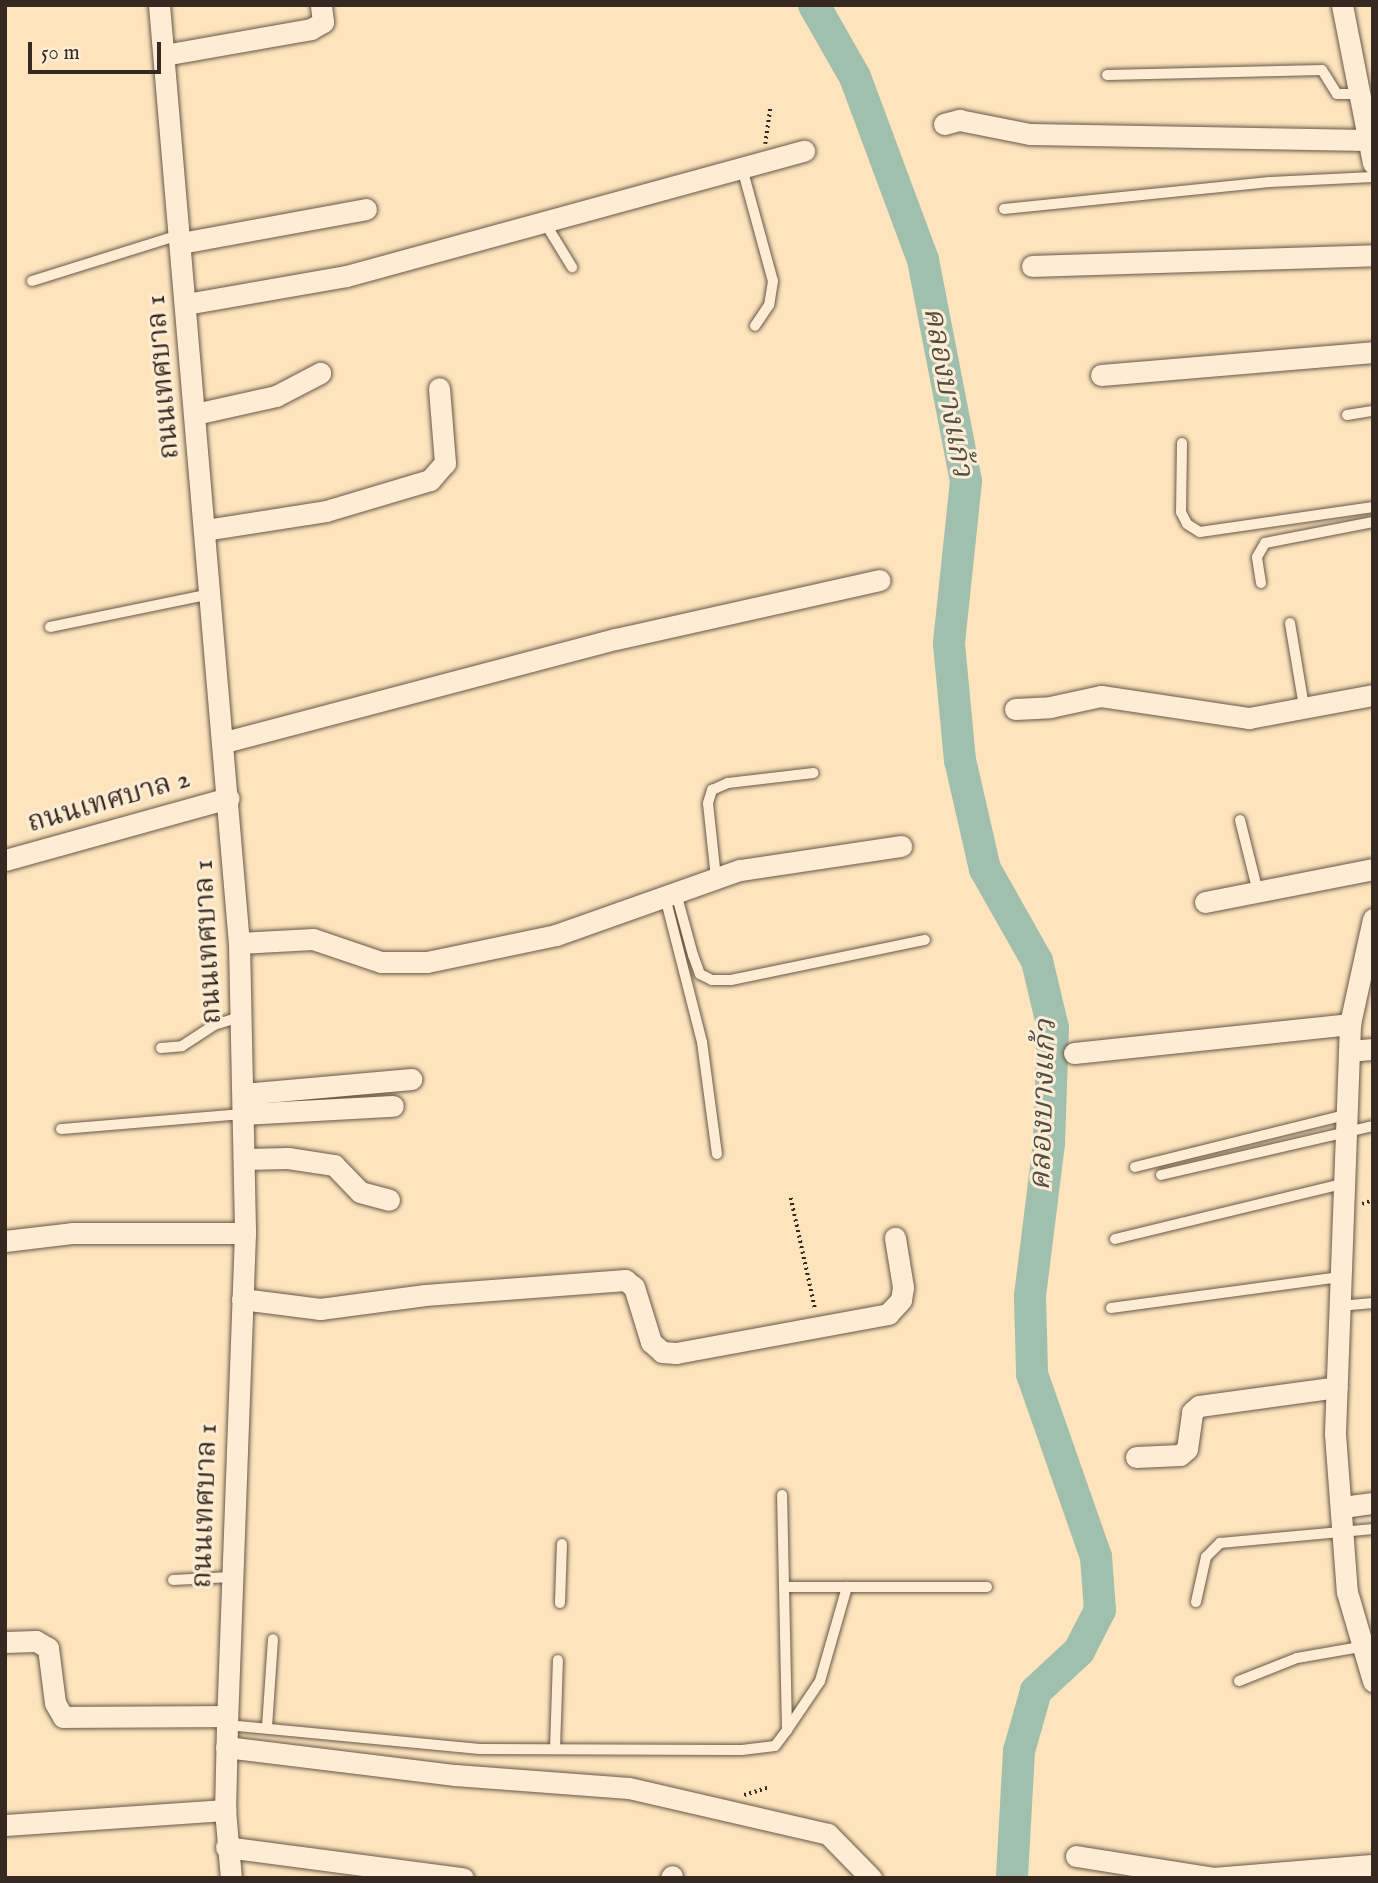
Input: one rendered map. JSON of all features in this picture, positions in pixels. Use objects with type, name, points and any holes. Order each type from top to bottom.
[{"type":"street","name":"ถนนเทศบาล 1","points":[[159,5],[225,742],[239,943],[245,1233],[226,1747],[226,1847],[231,1878]]},
{"type":"street","points":[[164,55],[311,29],[323,22],[321,5]]},
{"type":"street","points":[[1342,5],[1373,163]]},
{"type":"street","points":[[944,124],[959,120],[1030,134],[1367,140]]},
{"type":"street","points":[[186,304],[346,276],[804,151]]},
{"type":"street","points":[[180,239],[366,209]]},
{"type":"street","points":[[1032,267],[1373,255]]},
{"type":"street","points":[[1101,375],[1373,352]]},
{"type":"street","points":[[195,414],[276,396],[320,373]]},
{"type":"street","points":[[205,530],[326,511],[430,481],[445,463],[439,388]]},
{"type":"street","points":[[225,742],[616,639],[879,580]]},
{"type":"street","points":[[1015,709],[1050,707],[1101,696],[1228,717],[1373,695]]},
{"type":"street","name":"ถนนเทศบาล 2","points":[[5,860],[229,798]]},
{"type":"street","points":[[239,943],[313,939],[381,962],[427,962],[547,938],[716,878],[901,846]]},
{"type":"street","points":[[1205,902],[1373,870]]},
{"type":"street","points":[[1373,919],[1350,1024],[1344,1124],[1335,1434],[1343,1507],[1347,1592],[1360,1647],[1373,1681]]},
{"type":"street","points":[[1074,1053],[1350,1024]]},
{"type":"street","points":[[1349,1051],[1373,1049]]},
{"type":"street","points":[[243,1104],[411,1079]]},
{"type":"street","points":[[243,1104],[393,1106]]},
{"type":"street","points":[[244,1159],[288,1158],[334,1165],[360,1192],[389,1200]]},
{"type":"street","points":[[5,1241],[72,1233],[245,1233]]},
{"type":"street","points":[[242,1299],[320,1308],[411,1296],[625,1280],[634,1287],[651,1342],[662,1352],[888,1314],[896,1308],[903,1287],[895,1238]]},
{"type":"street","points":[[1136,1457],[1180,1455],[1190,1441],[1192,1412],[1199,1406],[1337,1387]]},
{"type":"street","points":[[1343,1507],[1373,1503]]},
{"type":"street","points":[[5,1642],[36,1641],[48,1648],[55,1703],[63,1717],[227,1721]]},
{"type":"street","points":[[226,1747],[455,1775],[629,1788],[834,1838],[871,1878]]},
{"type":"street","points":[[5,1825],[225,1810]]},
{"type":"street","points":[[226,1847],[463,1878]]},
{"type":"street","points":[[1076,1856],[1213,1878],[1371,1865]]},
{"type":"lane","points":[[1107,75],[1314,69],[1329,75],[1331,90],[1337,94],[1358,94]]},
{"type":"lane","points":[[752,166],[773,281],[769,305],[755,326]]},
{"type":"lane","points":[[1004,209],[1270,182],[1373,177]]},
{"type":"lane","points":[[545,223],[572,267]]},
{"type":"lane","points":[[32,281],[180,239]]},
{"type":"lane","points":[[1347,415],[1373,411]]},
{"type":"lane","points":[[1182,443],[1181,512],[1186,524],[1200,532],[1373,507]]},
{"type":"lane","points":[[1261,583],[1257,557],[1265,543],[1373,522]]},
{"type":"lane","points":[[50,627],[211,594]]},
{"type":"lane","points":[[1290,623],[1304,707]]},
{"type":"lane","points":[[716,878],[708,803],[712,790],[728,783],[813,773]]},
{"type":"lane","points":[[1240,820],[1258,892]]},
{"type":"lane","points":[[671,895],[700,974],[712,980],[731,980],[925,940]]},
{"type":"lane","points":[[671,895],[702,1042],[717,1154]]},
{"type":"lane","points":[[161,1048],[182,1046],[214,1025],[241,1017]]},
{"type":"lane","points":[[61,1129],[243,1104]]},
{"type":"lane","points":[[1161,1175],[1344,1124]]},
{"type":"lane","points":[[1135,1167],[1344,1124],[1373,1126]]},
{"type":"lane","points":[[1115,1239],[1342,1184]]},
{"type":"lane","points":[[1111,1308],[1340,1277]]},
{"type":"lane","points":[[1339,1306],[1373,1303]]},
{"type":"lane","points":[[782,1495],[787,1730]]},
{"type":"lane","points":[[1196,1602],[1206,1557],[1220,1543],[1343,1534],[1373,1529]]},
{"type":"lane","points":[[560,1603],[562,1544]]},
{"type":"lane","points":[[173,1580],[232,1577]]},
{"type":"lane","points":[[784,1587],[987,1587]]},
{"type":"lane","points":[[227,1721],[480,1749],[742,1750],[775,1746],[784,1739],[787,1730],[820,1681],[847,1587]]},
{"type":"lane","points":[[267,1727],[273,1639]]},
{"type":"lane","points":[[1239,1681],[1297,1658],[1360,1647]]},
{"type":"lane","points":[[555,1749],[558,1660]]},
{"type":"path","points":[[752,166],[770,108]]},
{"type":"path","points":[[791,1199],[819,1327]]},
{"type":"waterway","name":"คลองบางแก้ว","points":[[814,5],[855,77],[923,260],[966,481],[949,644],[960,760],[985,869],[1037,961],[1053,1028],[1049,1143],[1030,1296],[1032,1374],[1096,1557],[1100,1610],[1079,1651],[1036,1691],[1019,1751],[1012,1878]]}]
